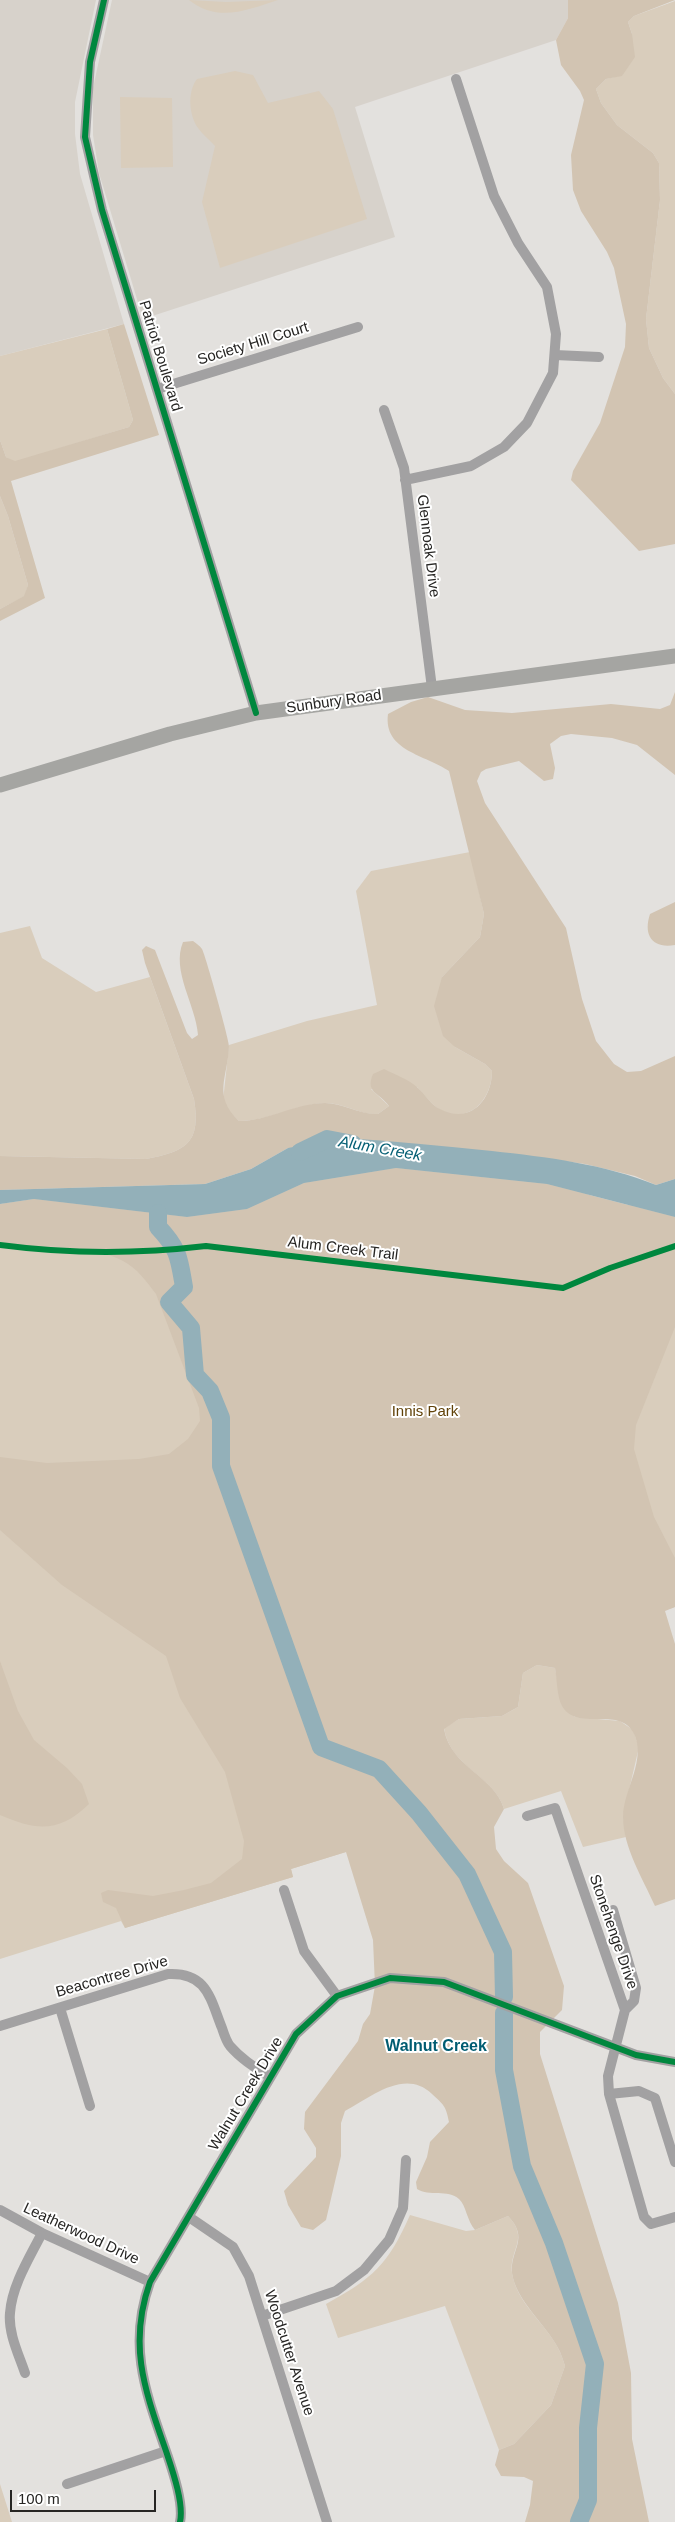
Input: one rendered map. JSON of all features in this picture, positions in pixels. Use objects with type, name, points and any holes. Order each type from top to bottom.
[{"type":"main road","name":"Sunbury Road","points":[[0,785],[170,734],[256,713],[675,656]]},
{"type":"street","name":"Patriot Boulevard","points":[[104,0],[90,62],[85,137],[102,210],[256,713]]},
{"type":"street","points":[[405,480],[471,466],[504,447],[527,423],[553,373],[556,334],[547,287],[518,243],[494,196],[456,78]]},
{"type":"street","name":"Society Hill Court","points":[[157,389],[358,327]]},
{"type":"street","points":[[555,355],[599,357]]},
{"type":"street","name":"Glennoak Drive","points":[[384,410],[404,468],[432,688]]},
{"type":"street","name":"Stonehenge Drive","points":[[527,1816],[555,1808],[625,2010],[608,2076],[608,2094],[644,2217],[650,2224],[675,2217]]},
{"type":"street","points":[[284,1890],[304,1951],[337,1996]]},
{"type":"street","points":[[613,1910],[636,1988],[634,2001],[625,2010]]},
{"type":"street","name":"Beacontree Drive","points":[[0,2026],[168,1974],[182,1973],[195,1978],[205,1987],[229,2045],[252,2066],[270,2076]]},
{"type":"street","name":"Walnut Creek Drive","points":[[180,2522],[174,2474],[141,2372],[138,2337],[144,2298],[150,2282],[296,2034],[337,1996],[390,1978],[444,1982],[636,2055],[675,2062]]},
{"type":"street","points":[[60,2008],[90,2106]]},
{"type":"street","points":[[608,2094],[639,2091],[655,2098],[675,2162]]},
{"type":"street","points":[[262,2316],[336,2291],[364,2270],[389,2240],[403,2208],[406,2160]]},
{"type":"street","name":"Leatherwood Drive","points":[[0,2210],[42,2233],[150,2282]]},
{"type":"street","name":"Woodcutter Avenue","points":[[189,2218],[233,2247],[249,2276],[327,2522]]},
{"type":"street","points":[[25,2373],[13,2337],[10,2314],[14,2291],[42,2233]]},
{"type":"street","points":[[67,2484],[166,2451]]},
{"type":"shaded area","points":[[0,0],[96,0],[75,102],[75,134],[80,174],[124,324],[0,356]]},
{"type":"shaded area","points":[[112,0],[568,0],[569,4],[568,18],[556,40],[355,107],[395,237],[143,319],[99,173],[93,135],[93,88]]},
{"type":"green space","points":[[189,0],[226,2],[278,0],[244,10],[222,13],[200,7]]},
{"type":"green space","points":[[568,0],[675,0],[634,16],[628,22],[632,34],[635,57],[622,76],[606,79],[596,89],[601,103],[617,125],[653,153],[659,163],[660,200],[646,319],[649,348],[663,378],[675,394],[675,544],[639,551],[571,480],[573,471],[600,423],[625,347],[626,324],[614,268],[607,252],[581,211],[573,190],[571,155],[584,100],[580,91],[561,65],[556,40],[568,18]]},
{"type":"green space","points":[[675,1],[675,394],[663,378],[649,348],[646,319],[660,200],[659,163],[653,153],[617,125],[601,103],[596,89],[606,79],[622,75],[632,34],[628,22],[634,16]]},
{"type":"green space","points":[[235,71],[253,75],[268,103],[319,91],[333,109],[367,219],[220,268],[202,202],[215,146],[195,123],[190,104],[192,90],[197,79]]},
{"type":"green space","points":[[120,97],[172,98],[173,167],[121,168]]},
{"type":"green space","points":[[124,324],[159,435],[11,481],[45,598],[0,621],[0,609],[24,596],[28,585],[8,516],[0,496],[0,440],[6,457],[15,461],[129,427],[133,420],[107,329]]},
{"type":"green space","points":[[107,329],[133,420],[129,427],[15,462],[6,457],[0,440],[0,356]]},
{"type":"green space","points":[[0,496],[8,516],[28,585],[25,596],[0,609]]},
{"type":"green space","points":[[675,692],[675,775],[637,745],[612,738],[571,734],[561,736],[550,744],[555,768],[553,779],[544,781],[519,761],[486,769],[481,772],[477,781],[485,803],[566,928],[582,999],[596,1041],[614,1064],[627,1072],[641,1071],[675,1056],[675,1179],[656,1185],[635,1176],[585,1164],[514,1154],[288,1148],[251,1169],[205,1184],[0,1190],[0,1156],[146,1159],[181,1148],[193,1135],[196,1114],[194,1099],[145,963],[142,950],[146,946],[155,950],[187,1033],[192,1039],[198,1035],[182,976],[180,953],[183,942],[193,941],[202,949],[217,997],[229,1046],[224,1094],[231,1112],[239,1121],[261,1118],[303,1106],[325,1103],[365,1113],[378,1114],[389,1106],[374,1092],[371,1080],[373,1074],[384,1069],[402,1077],[421,1090],[440,1109],[461,1114],[470,1112],[477,1107],[488,1091],[492,1071],[485,1064],[455,1047],[443,1036],[434,1006],[442,977],[480,937],[484,914],[449,771],[399,744],[392,736],[388,726],[388,714],[411,702],[428,697],[465,710],[512,713],[611,704],[660,709],[670,705]]},
{"type":"green space","points":[[470,852],[484,914],[480,937],[442,977],[455,1047],[485,1064],[492,1071],[488,1092],[483,1100],[469,1112],[460,1114],[439,1109],[417,1087],[371,1089],[389,1106],[378,1114],[364,1113],[337,1104],[324,1103],[239,1121],[228,1111],[223,1101],[229,1045],[307,1021],[377,1005],[356,891],[371,871]]},
{"type":"green space","points":[[675,902],[675,945],[660,945],[651,939],[649,934],[648,922],[650,914]]},
{"type":"green space","points":[[30,926],[42,958],[96,992],[150,977],[194,1099],[196,1114],[193,1135],[181,1148],[146,1159],[0,1156],[0,933]]},
{"type":"green space","name":"Innis Park","points":[[327,1139],[566,1183],[618,1210],[675,1182],[675,1607],[308,1725],[346,1852],[291,1869],[293,1877],[125,1928],[121,1921],[0,1959],[0,1204],[34,1199],[225,1187]]},
{"type":"green space","points":[[396,1168],[547,1184],[675,1217],[675,1327],[636,1425],[634,1449],[654,1517],[675,1558],[675,1607],[665,1611],[675,1644],[675,1899],[655,1906],[634,1863],[626,1840],[623,1817],[624,1807],[634,1774],[638,1752],[633,1732],[626,1724],[618,1721],[587,1719],[569,1714],[560,1702],[555,1668],[537,1665],[523,1673],[518,1707],[502,1716],[459,1719],[444,1729],[448,1742],[455,1753],[492,1788],[499,1798],[504,1809],[494,1827],[496,1849],[504,1861],[528,1883],[564,1986],[562,2010],[540,2032],[540,2054],[618,2303],[631,2373],[632,2439],[649,2522],[525,2522],[530,2505],[533,2481],[524,2477],[501,2476],[495,2465],[499,2450],[514,2444],[551,2405],[565,2366],[560,2352],[519,2293],[515,2283],[512,2265],[518,2244],[518,2231],[508,2216],[475,2230],[463,2205],[455,2196],[427,2193],[417,2189],[416,2182],[427,2157],[430,2142],[449,2122],[444,2106],[432,2094],[422,2087],[411,2084],[399,2084],[377,2093],[345,2111],[341,2123],[341,2156],[326,2220],[313,2230],[301,2227],[288,2205],[284,2191],[316,2157],[316,2148],[304,2129],[305,2112],[358,2041],[363,2024],[370,2014],[375,1986],[373,1940],[346,1852],[291,1869],[293,1877],[125,1928],[116,1908],[103,1902],[101,1893],[108,1890],[153,1896],[184,1890],[211,1883],[242,1859],[244,1841],[225,1772],[180,1698],[166,1656],[62,1585],[0,1530],[0,1457],[47,1463],[139,1459],[169,1454],[188,1439],[200,1421],[199,1408],[156,1294],[133,1267],[111,1256],[81,1249],[0,1243],[0,1204],[34,1199],[187,1217],[247,1209],[304,1183]]},
{"type":"green space","points":[[0,1661],[18,1711],[34,1740],[67,1768],[82,1784],[89,1804],[68,1820],[47,1826],[37,1826],[25,1824],[0,1815]]},
{"type":"green space","points":[[537,1665],[555,1668],[562,1705],[575,1717],[620,1721],[633,1730],[639,1747],[623,1816],[626,1837],[583,1847],[561,1791],[504,1809],[492,1788],[463,1763],[448,1742],[444,1728],[459,1719],[502,1716],[518,1707],[523,1673]]},
{"type":"green space","points":[[410,2215],[466,2231],[475,2230],[508,2216],[514,2224],[518,2238],[512,2265],[515,2284],[525,2303],[560,2352],[565,2366],[551,2405],[514,2444],[499,2450],[445,2306],[338,2338],[326,2304],[356,2286],[377,2268],[394,2246]]},
{"type":"green space","points":[[0,2484],[12,2522],[0,2522]]},
{"type":"water","points":[[343,1138],[455,1147],[554,1159],[616,1172],[656,1185],[675,1179],[675,1217],[547,1184],[396,1168],[304,1183],[247,1209],[187,1217],[34,1199],[0,1204],[0,1190],[205,1184],[251,1169],[288,1148]]},
{"type":"waterway","name":"Alum Creek","points":[[300,1152],[327,1139],[353,1144]]},
{"type":"waterway","points":[[158,1213],[158,1227],[177,1254],[184,1287],[169,1302],[191,1328],[195,1375],[210,1391],[221,1418],[221,1466],[321,1747],[379,1769],[419,1813],[467,1874],[503,1952],[504,1997]]},
{"type":"waterway","points":[[504,2013],[504,2070],[522,2166],[554,2243],[595,2364],[588,2428],[588,2500],[579,2522]]},
{"type":"cycle path","points":[[104,0],[90,62],[85,137],[102,210],[256,713]]},
{"type":"cycle path","name":"Alum Creek Trail","points":[[0,1245],[51,1250],[103,1252],[129,1252],[206,1246],[563,1288],[610,1268],[675,1246]]},
{"type":"cycle path","points":[[180,2522],[181,2515],[177,2488],[152,2411],[142,2370],[140,2328],[143,2306],[150,2282],[296,2034],[337,1996],[390,1978],[444,1982],[636,2055],[675,2062]]},
{"type":"district","name":"Walnut Creek","points":[[436,2047]]}]
